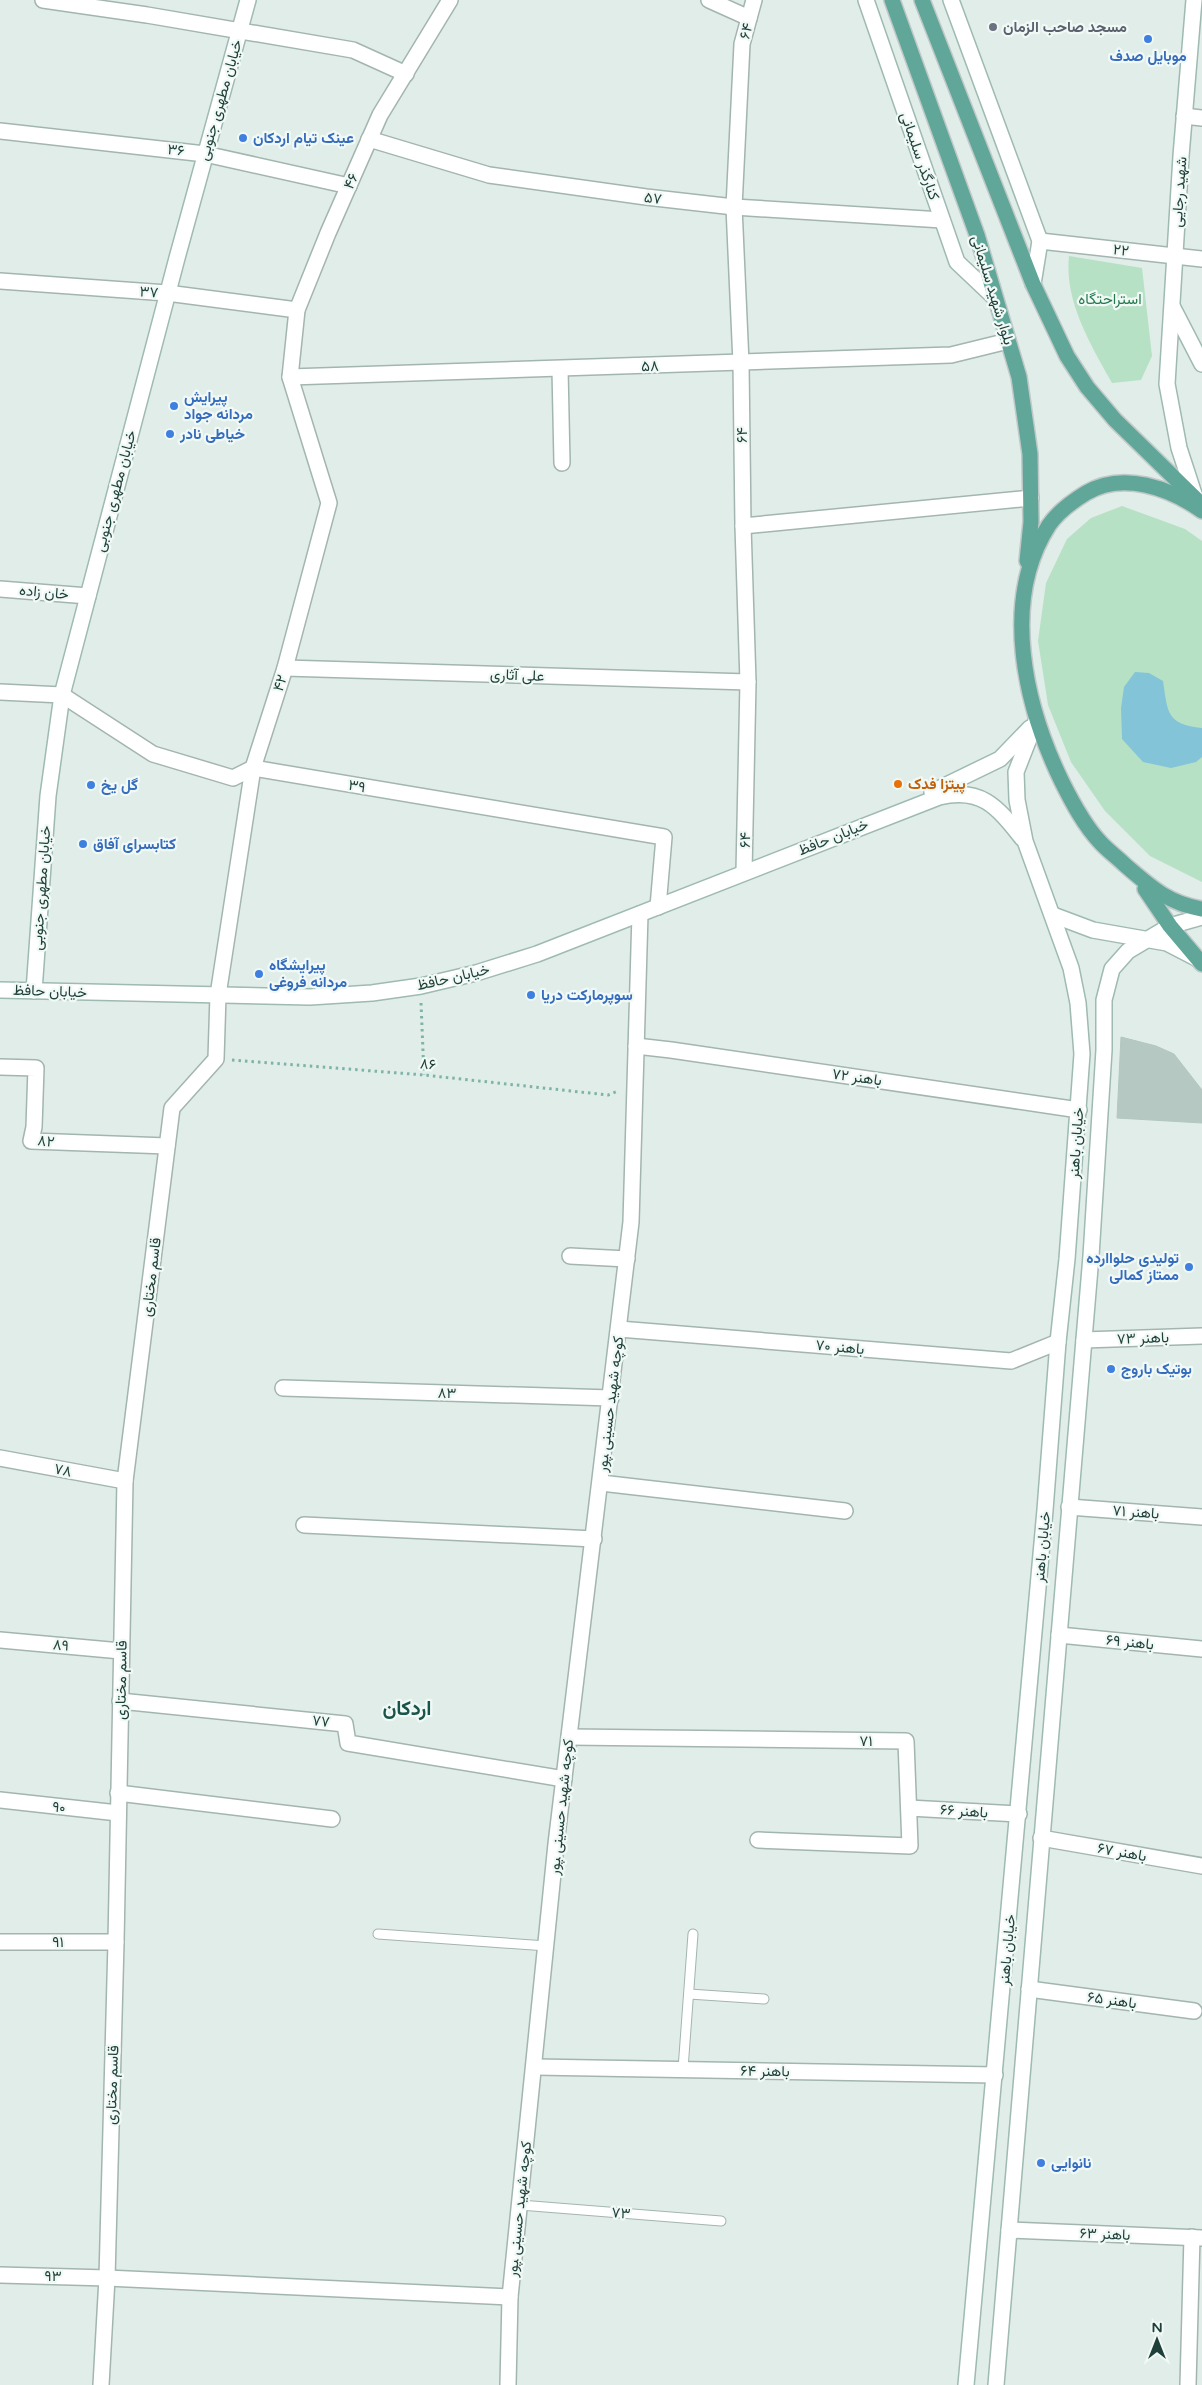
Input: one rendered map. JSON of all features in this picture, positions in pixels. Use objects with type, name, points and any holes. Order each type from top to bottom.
[{"type":"main road","name":"بلوار شهید سلیمانی","points":[[892,0],[977,235],[1020,377],[1030,454],[1031,498],[1031,522],[1024,592]]},
{"type":"main road","points":[[922,0],[1033,284],[1068,356],[1088,387],[1115,420],[1200,506]]},
{"type":"main road","points":[[1200,506],[1154,487],[1124,482],[1096,488],[1072,502],[1050,524],[1034,554],[1024,592],[1022,632],[1027,677],[1036,721],[1054,765],[1074,806],[1100,842],[1159,894],[1190,907],[1202,909]]},
{"type":"main road","points":[[1134,873],[1170,926],[1199,961]]},
{"type":"street","points":[[42,0],[240,30],[353,50],[406,74]]},
{"type":"street","name":"خیابان مطهری جنوبی","points":[[34,991],[48,796],[62,696],[167,293],[248,0]]},
{"type":"street","name":"۴۶","points":[[290,377],[297,310],[349,186],[380,115],[450,0]]},
{"type":"street","points":[[709,0],[749,18]]},
{"type":"street","name":"۶۴","points":[[744,872],[748,682],[742,526],[741,363],[734,207],[742,44],[754,0]]},
{"type":"street","name":"کنارگذر سلیمانی","points":[[866,0],[957,262],[995,298]]},
{"type":"street","points":[[951,0],[1040,240],[1033,284]]},
{"type":"street","name":"شهید رجایی","points":[[1194,0],[1184,116],[1167,384],[1179,448],[1200,506]]},
{"type":"street","points":[[1184,116],[1202,118]]},
{"type":"street","name":"۳۶","points":[[0,131],[205,154],[349,186]]},
{"type":"street","name":"۵۷","points":[[369,139],[489,175],[646,198],[734,207],[942,220]]},
{"type":"street","name":"۲۲","points":[[1040,240],[1202,259]]},
{"type":"street","name":"۳۷","points":[[0,281],[167,293],[297,310]]},
{"type":"street","points":[[1172,306],[1202,364]]},
{"type":"street","name":"۵۸","points":[[290,377],[951,355],[1008,341]]},
{"type":"street","points":[[560,369],[562,463]]},
{"type":"street","name":"۴۲","points":[[218,995],[253,768],[285,668],[329,503],[290,377]]},
{"type":"street","points":[[742,526],[1031,498]]},
{"type":"street","name":"خان زاده","points":[[0,589],[88,596]]},
{"type":"street","name":"علی آثاری","points":[[285,668],[748,682]]},
{"type":"street","points":[[0,692],[62,696],[153,754],[233,778],[253,768]]},
{"type":"street","name":"خیابان حافظ","points":[[880,818],[1000,759],[1036,721]]},
{"type":"street","name":"خیابان باهنر","points":[[966,2385],[1019,1814],[1058,1342],[1068,1259],[1082,1054],[1078,1003],[1071,968],[1025,841],[1017,800],[1016,772],[1036,721]]},
{"type":"street","name":"۳۹","points":[[253,768],[664,837],[658,907]]},
{"type":"street","name":"خیابان حافظ","points":[[0,990],[310,997],[372,993],[421,986],[476,974],[537,954],[880,818],[955,793],[970,794],[984,799],[1000,810],[1025,841]]},
{"type":"street","name":"کوچه شهید حسینی ‍پور","points":[[107,2278],[510,2297],[564,1779],[631,1222],[640,914]]},
{"type":"street","points":[[1053,915],[1093,930],[1149,938],[1167,943],[1199,961]]},
{"type":"street","name":"خیابان باهنر","points":[[996,2385],[1084,1340],[1098,1138],[1104,1000],[1112,969],[1128,951],[1170,926],[1202,917]]},
{"type":"street","points":[[216,1059],[218,995]]},
{"type":"street","name":"باهنر ۷۲","points":[[636,1046],[1079,1110]]},
{"type":"street","name":"قاسم مختاری","points":[[101,2385],[107,2278],[116,1942],[125,1481],[172,1108],[216,1059]]},
{"type":"street","name":"۸۲","points":[[0,1067],[36,1068],[34,1127],[31,1141],[167,1146]]},
{"type":"street","points":[[570,1256],[627,1260]]},
{"type":"street","name":"باهنر ۷۰","points":[[619,1329],[1011,1361],[1058,1342],[1084,1340]]},
{"type":"street","name":"باهنر ۷۳","points":[[1084,1340],[1202,1336]]},
{"type":"street","name":"۸۳","points":[[283,1388],[611,1398]]},
{"type":"street","name":"۷۸","points":[[0,1458],[125,1481]]},
{"type":"street","points":[[601,1483],[845,1510]]},
{"type":"street","name":"باهنر ۷۱","points":[[1070,1507],[1202,1517]]},
{"type":"street","points":[[304,1525],[594,1539]]},
{"type":"street","name":"باهنر ۶۹","points":[[1059,1635],[1202,1649]]},
{"type":"street","name":"۸۹","points":[[0,1640],[121,1651]]},
{"type":"street","name":"۷۷","points":[[120,1701],[345,1724],[348,1743],[564,1779]]},
{"type":"street","name":"۷۱","points":[[569,1737],[906,1741],[910,1846],[758,1840]]},
{"type":"street","points":[[118,1793],[332,1820]]},
{"type":"street","name":"۹۰","points":[[0,1800],[118,1813]]},
{"type":"street","name":"باهنر ۶۶","points":[[909,1808],[1019,1814]]},
{"type":"street","name":"باهنر ۶۷","points":[[1042,1838],[1202,1866]]},
{"type":"street","name":"۹۱","points":[[0,1942],[116,1942]]},
{"type":"street","name":"باهنر ۶۵","points":[[1029,1989],[1194,2011]]},
{"type":"street","name":"باهنر ۶۴","points":[[534,2067],[995,2074]]},
{"type":"street","name":"باهنر ۶۳","points":[[1009,2230],[1197,2238]]},
{"type":"street","points":[[1188,2385],[1197,2238]]},
{"type":"street","name":"۹۳","points":[[0,2275],[107,2278]]},
{"type":"street","points":[[508,2385],[510,2297]]},
{"type":"lane","points":[[378,1934],[547,1946]]},
{"type":"lane","points":[[682,2070],[693,1934]]},
{"type":"lane","points":[[688,1994],[764,1999]]},
{"type":"lane","name":"۷۳","points":[[520,2205],[721,2221]]},
{"type":"path","points":[[421,986],[424,1075]]},
{"type":"path","name":"۸۶","points":[[216,1059],[424,1075],[608,1095],[635,1085]]},
{"type":"green space","name":"استراحتگاه","points":[[1069,256],[1142,268],[1152,356],[1141,380],[1112,383],[1088,338],[1075,306],[1069,273]]},
{"type":"green space","points":[[1122,506],[1185,529],[1202,541],[1202,882],[1150,856],[1105,811],[1071,762],[1048,705],[1038,641],[1046,583],[1067,539],[1091,518]]},
{"type":"water","points":[[1135,672],[1149,673],[1163,681],[1168,709],[1175,720],[1202,728],[1202,757],[1196,762],[1171,768],[1143,762],[1122,739],[1121,708],[1124,687]]},
{"type":"building","points":[[1121,1037],[1156,1046],[1174,1054],[1202,1090],[1202,1123],[1117,1118]]},
{"type":"place","name":"مسجد صاحب الزمان","points":[[993,27]]},
{"type":"place","name":"موبایل صدف","points":[[1148,39]]},
{"type":"place","name":"عینک تیام اردکان","points":[[243,138]]},
{"type":"place","name":"پیرایش مردانه جواد","points":[[174,406]]},
{"type":"place","name":"خیاطی نادر","points":[[170,434]]},
{"type":"place","name":"پیتزا فدک","points":[[898,784]]},
{"type":"place","name":"گل یخ","points":[[91,785]]},
{"type":"place","name":"کتابسرای آفاق","points":[[83,844]]},
{"type":"place","name":"پیرایشگاه مردانه فروغی","points":[[259,974]]},
{"type":"place","name":"سوپرمارکت دریا","points":[[531,995]]},
{"type":"place","name":"تولیدی حلواارده ممتاز کمالی","points":[[1189,1267]]},
{"type":"place","name":"بوتیک باروج","points":[[1111,1369]]},
{"type":"place","name":"نانوایی","points":[[1041,2163]]},
{"type":"district","name":"اردکان","points":[[407,1708]]}]
